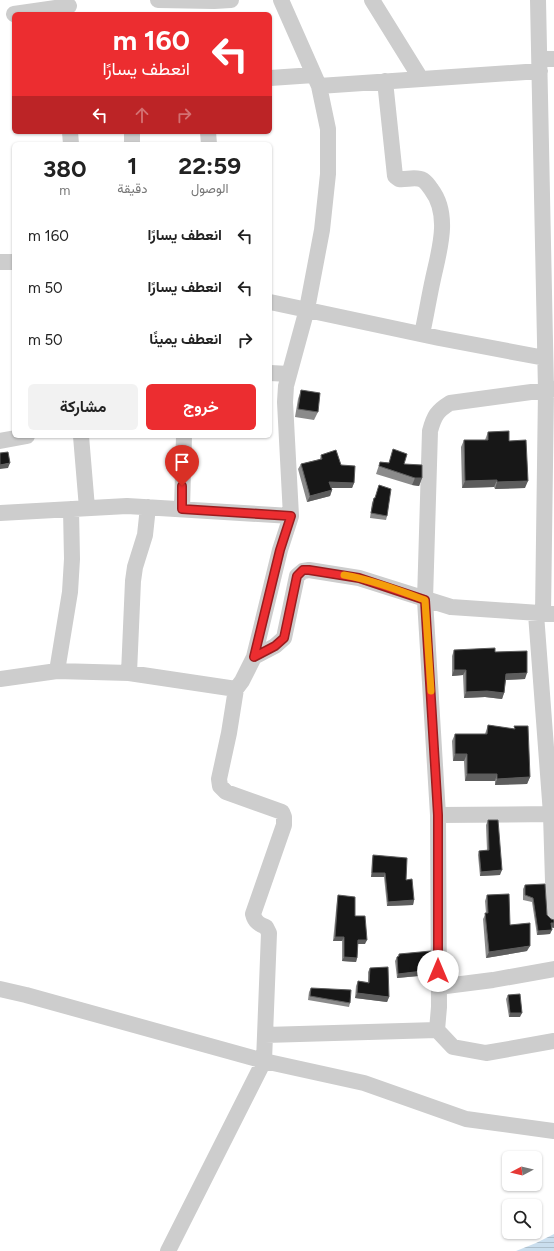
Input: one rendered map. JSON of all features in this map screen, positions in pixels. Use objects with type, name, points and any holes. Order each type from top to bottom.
[{"type":"street","points":[[158,0],[188,8],[231,0]]},
{"type":"street","points":[[168,1251],[264,1061],[269,933],[266,927],[257,923],[253,914],[284,825],[284,817],[282,812],[226,792],[220,786],[219,779],[229,733],[236,689],[242,681],[254,657],[280,550],[291,516],[285,402],[286,386],[307,309],[322,230],[328,174],[328,129],[317,80],[281,0]]},
{"type":"street","points":[[372,0],[421,79]]},
{"type":"street","points":[[538,0],[545,63],[545,358],[550,390],[544,614],[552,814],[554,914]]},
{"type":"street","points":[[30,12],[69,7]]},
{"type":"street","points":[[0,17],[12,14]]},
{"type":"street","points":[[272,78],[385,81],[421,79],[545,63]]},
{"type":"street","points":[[385,81],[395,176],[399,179],[422,179],[434,194],[439,204],[442,219],[441,241],[422,334]]},
{"type":"street","points":[[0,262],[12,262]]},
{"type":"street","points":[[272,302],[545,358]]},
{"type":"street","points":[[272,372],[289,374]]},
{"type":"street","points":[[550,390],[450,403],[440,409],[434,418],[430,431],[425,600],[438,815],[439,1007],[437,1030],[453,1047],[486,1053],[554,1042]]},
{"type":"street","points":[[0,441],[16,438]]},
{"type":"street","points":[[57,671],[70,592],[72,559],[79,509],[81,438]]},
{"type":"street","points":[[182,509],[184,438]]},
{"type":"street","points":[[0,513],[127,506],[291,516]]},
{"type":"street","points":[[129,673],[133,581],[135,567],[146,535],[148,507]]},
{"type":"street","points":[[254,657],[275,646],[284,638],[297,576],[303,570],[359,578],[451,607],[544,614]]},
{"type":"street","points":[[0,678],[57,671],[129,673],[236,689]]},
{"type":"street","points":[[438,815],[552,814]]},
{"type":"street","points":[[438,987],[493,980],[554,969]]},
{"type":"street","points":[[0,989],[26,994],[264,1061],[364,1084],[466,1119],[554,1131]]},
{"type":"street","points":[[265,1035],[437,1030]]},
{"type":"water","points":[[554,1234],[554,1251],[516,1251],[536,1243]]},
{"type":"building","points":[[301,390],[320,393],[318,412],[298,409]]},
{"type":"building","points":[[509,431],[509,441],[526,440],[528,481],[465,481],[464,440],[488,440],[488,432]]},
{"type":"building","points":[[393,449],[407,454],[404,464],[422,465],[422,478],[415,478],[379,466],[380,462],[389,463]]},
{"type":"building","points":[[336,450],[341,465],[355,466],[354,483],[329,482],[332,490],[310,496],[301,464],[322,459],[321,455]]},
{"type":"building","points":[[8,452],[10,463],[0,465],[0,453]]},
{"type":"building","points":[[379,485],[391,489],[387,516],[371,513],[374,498]]},
{"type":"building","points":[[495,648],[495,652],[527,651],[527,673],[506,674],[504,693],[487,691],[466,692],[466,670],[454,670],[454,650]]},
{"type":"building","points":[[488,725],[515,729],[514,726],[528,726],[530,777],[497,779],[497,774],[467,774],[467,754],[455,754],[455,734],[487,734]]},
{"type":"building","points":[[488,820],[498,820],[502,870],[481,872],[479,851],[489,850]]},
{"type":"building","points":[[373,855],[407,858],[406,880],[412,879],[414,900],[388,902],[385,873],[372,873]]},
{"type":"building","points":[[545,884],[547,915],[554,920],[554,923],[551,923],[552,930],[538,931],[533,898],[525,895],[525,885]]},
{"type":"building","points":[[509,894],[510,925],[530,923],[530,946],[489,952],[485,913],[488,913],[487,895]]},
{"type":"building","points":[[338,895],[355,897],[355,916],[365,916],[367,940],[358,940],[357,958],[344,957],[344,937],[335,937]]},
{"type":"building","points":[[431,951],[431,970],[398,974],[397,957],[399,954]]},
{"type":"building","points":[[388,967],[389,997],[357,993],[358,981],[369,983],[370,968]]},
{"type":"building","points":[[311,988],[351,990],[350,1003],[310,996]]},
{"type":"building","points":[[520,994],[522,1013],[510,1013],[508,995]]},
{"type":"slow traffic","points":[[344,575],[376,582],[425,600],[431,691]]},
{"type":"route","points":[[182,486],[182,509],[291,516],[280,550],[254,657],[280,643],[284,638],[297,576],[303,570],[376,582],[425,600],[438,815],[438,971]]}]
